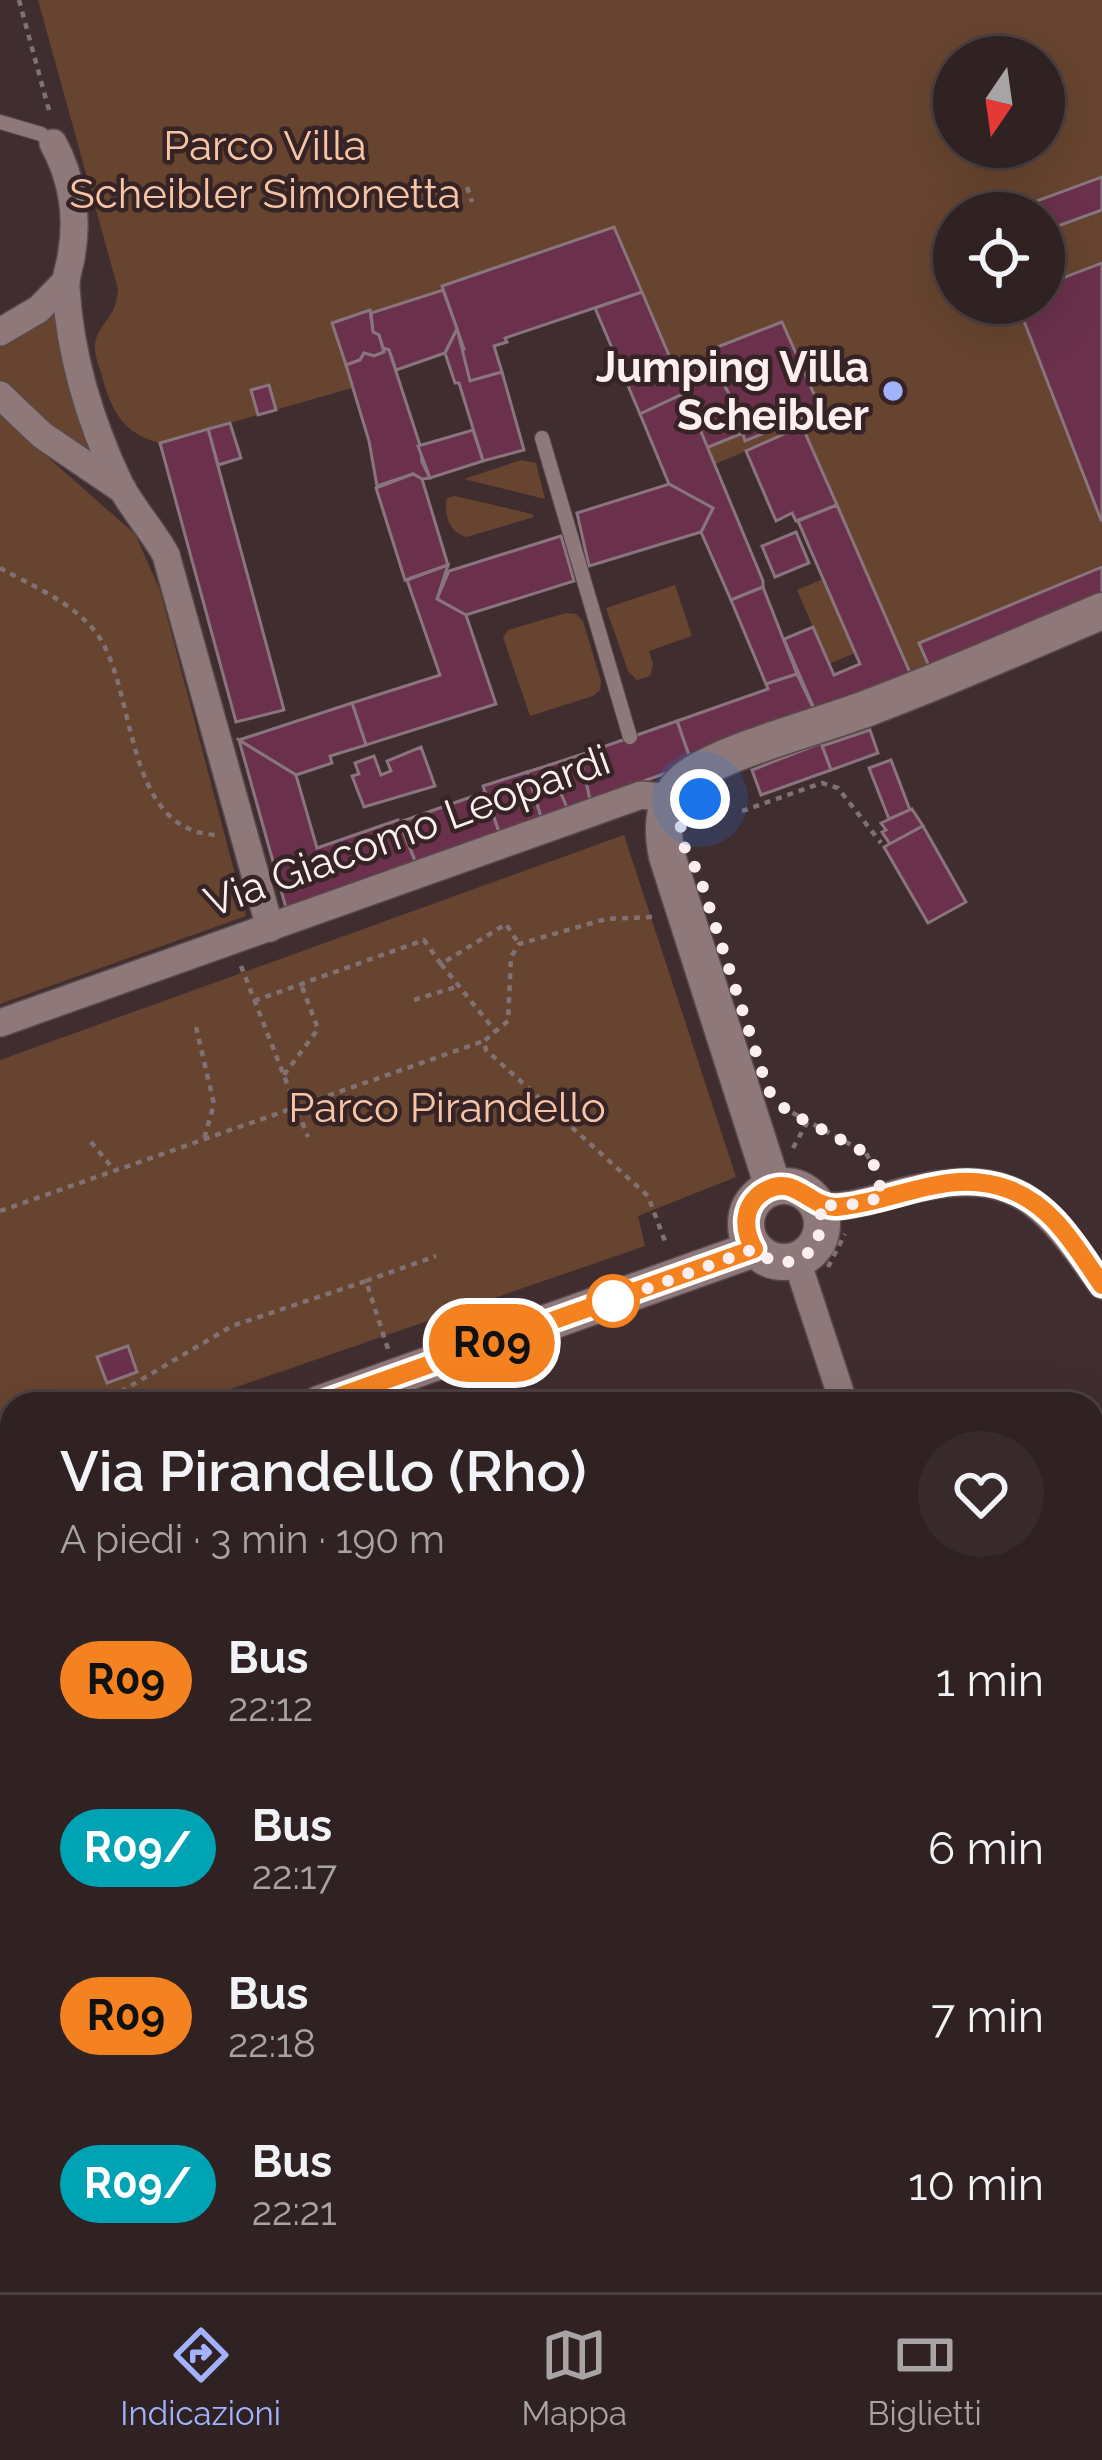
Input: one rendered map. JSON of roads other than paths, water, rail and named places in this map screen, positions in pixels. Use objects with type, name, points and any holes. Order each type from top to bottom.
[{"type":"street","points":[[53,143],[73,200],[75,230],[65,282],[75,351],[92,418],[123,490],[166,555],[271,928]]},
{"type":"street","points":[[0,332],[39,308],[65,282]]},
{"type":"street","points":[[0,394],[42,435],[123,490]]},
{"type":"street","name":"Via Giacomo Leopardi","points":[[0,1024],[655,791],[1102,611]]},
{"type":"street","points":[[655,791],[667,856],[773,1187]]},
{"type":"street","points":[[818,1206],[857,1204],[935,1183],[961,1181],[1009,1189],[1048,1213],[1102,1286]]},
{"type":"street","points":[[812,1269],[773,1262],[754,1249],[745,1226],[747,1213],[762,1193],[773,1187],[799,1189],[818,1206],[822,1218],[812,1269],[841,1392]]},
{"type":"street","points":[[353,1392],[754,1249]]},
{"type":"lane","points":[[0,122],[41,134],[53,143]]},
{"type":"lane","points":[[542,437],[630,737]]},
{"type":"place","name":"Jumping Villa Scheibler","points":[[893,391]]},
{"type":"park label","name":"Parco Villa Scheibler Simonetta","points":[[265,170]]},
{"type":"park label","name":"Parco Pirandello","points":[[447,1107]]}]
